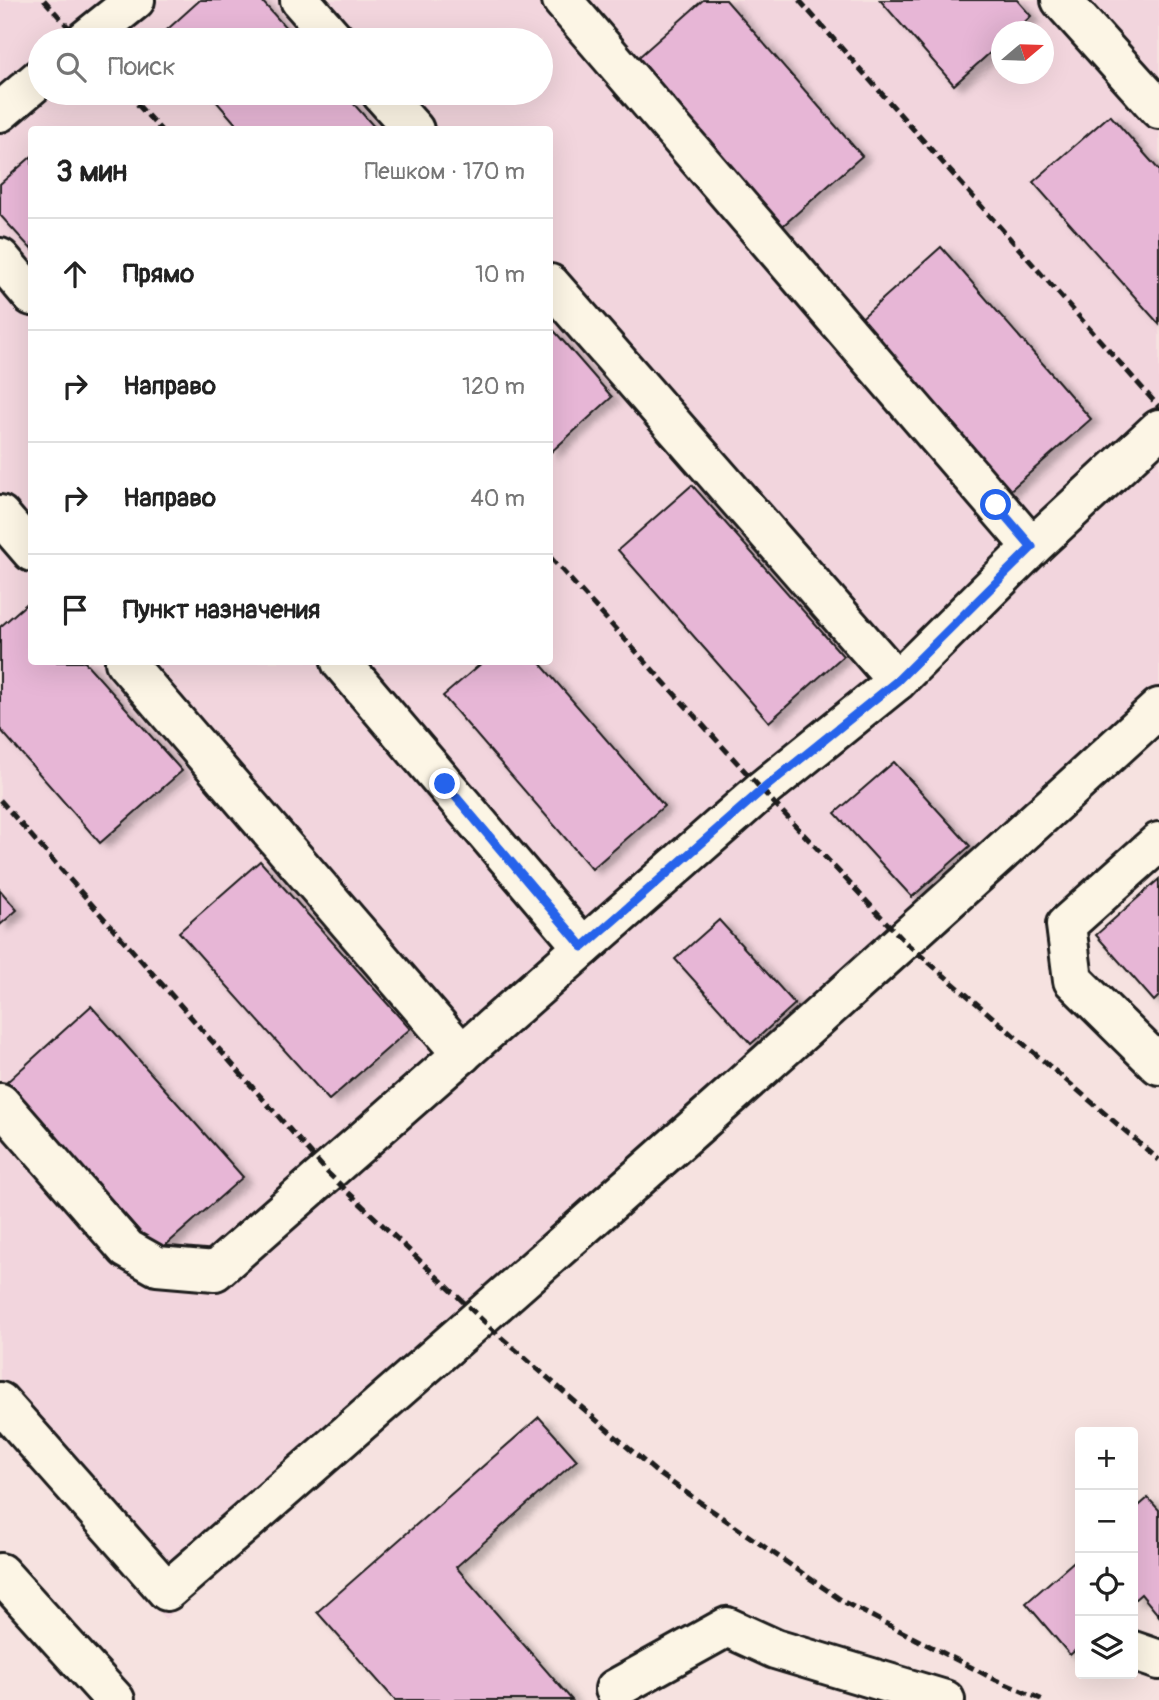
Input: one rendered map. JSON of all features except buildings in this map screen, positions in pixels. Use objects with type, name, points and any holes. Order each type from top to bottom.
[{"type":"street","points":[[100,28],[135,0]]},
{"type":"street","points":[[300,0],[324,28]]},
{"type":"street","points":[[562,0],[1032,547]]},
{"type":"street","points":[[1061,0],[1159,109]]},
{"type":"street","points":[[0,111],[28,88]]},
{"type":"street","points":[[392,105],[411,126]]},
{"type":"street","points":[[0,258],[28,291]]},
{"type":"street","points":[[553,287],[897,681]]},
{"type":"street","points":[[0,1103],[127,1249],[157,1266],[215,1271],[762,790],[897,681],[1032,547],[1159,429]]},
{"type":"street","points":[[0,515],[28,547]]},
{"type":"street","points":[[128,665],[462,1054]]},
{"type":"street","points":[[344,665],[583,947]]},
{"type":"street","points":[[0,1402],[167,1591],[481,1319],[905,942],[1159,709]]},
{"type":"street","points":[[1159,842],[1066,925],[1073,980],[1159,1065]]},
{"type":"street","points":[[0,1573],[115,1700]]},
{"type":"street","points":[[615,1689],[727,1628],[775,1650],[945,1700]]},
{"type":"street","points":[[1138,1653],[1159,1660]]},
{"type":"shaded area","points":[[0,0],[1159,0],[1159,730],[888,972],[495,1332],[165,1619],[0,1431]]},
{"type":"railway","points":[[44,0],[69,28]]},
{"type":"railway","points":[[799,0],[1159,407]]},
{"type":"railway","points":[[138,105],[157,126]]},
{"type":"railway","points":[[553,560],[905,942],[1159,1160]]},
{"type":"railway","points":[[0,800],[328,1173],[495,1332],[655,1471],[844,1602],[996,1680],[1043,1700]]},
{"type":"route","points":[[445,784],[583,947],[762,790],[897,681],[1032,547],[996,505]]}]
